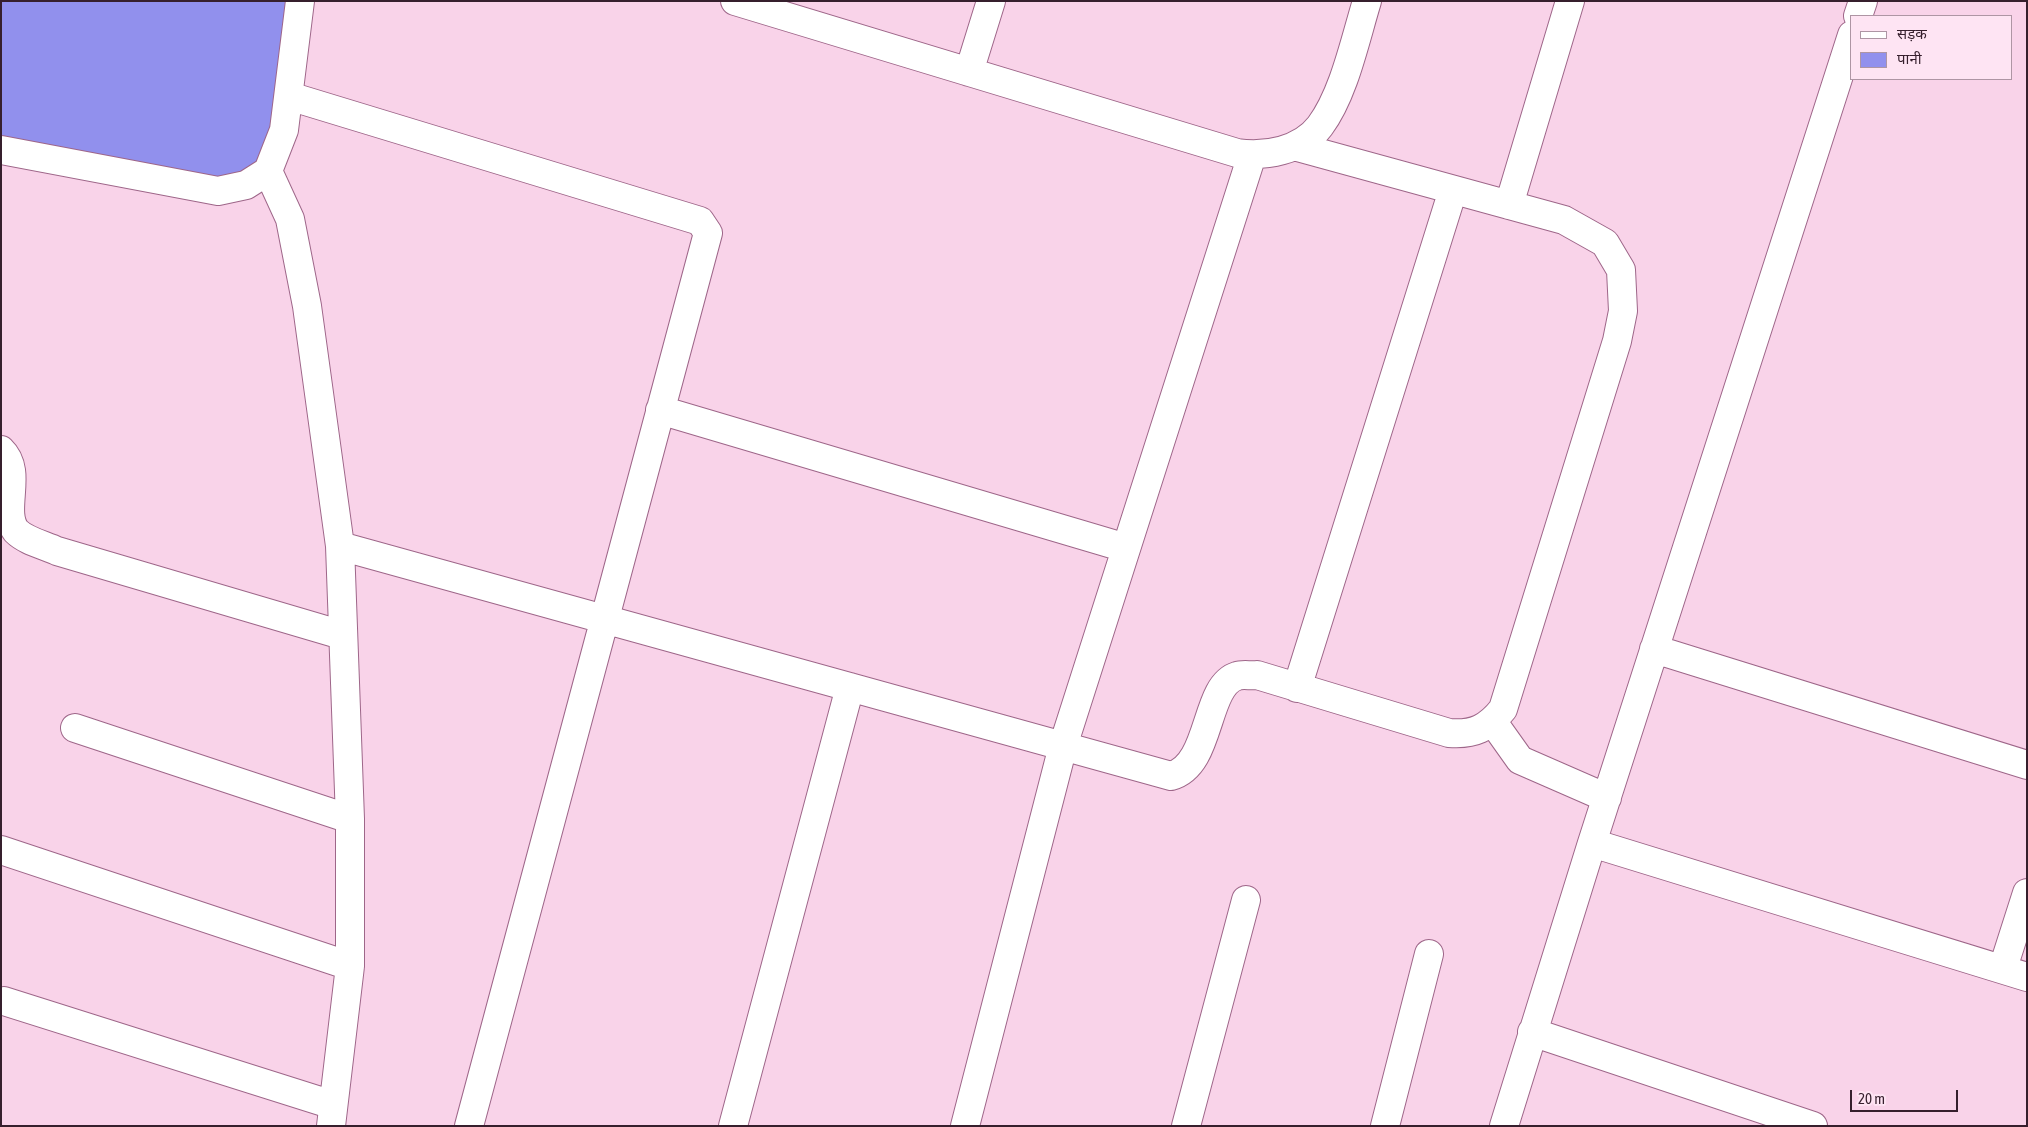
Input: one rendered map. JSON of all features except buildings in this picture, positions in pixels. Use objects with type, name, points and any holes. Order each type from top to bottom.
[{"type":"street","points":[[1,150],[218,190],[246,185],[268,171],[284,130],[300,1]]},
{"type":"street","points":[[735,1],[1252,155],[1268,154],[1294,146],[1319,127],[1338,91],[1367,1]]},
{"type":"street","points":[[969,72],[990,1]]},
{"type":"street","points":[[1509,205],[1570,1]]},
{"type":"street","points":[[1858,15],[1863,1]]},
{"type":"street","points":[[1504,1126],[1592,843],[1850,41]]},
{"type":"street","points":[[289,96],[700,221],[708,233],[603,618],[469,1126]]},
{"type":"street","points":[[340,546],[1170,776],[1179,774],[1192,761],[1222,688],[1237,676],[1257,675],[1449,733],[1464,735],[1477,732],[1492,722],[1502,709],[1506,699],[1617,341],[1623,310],[1620,270],[1605,244],[1564,220],[1294,146]]},
{"type":"street","points":[[965,1126],[1063,746],[1252,155]]},
{"type":"street","points":[[4,1002],[332,1115],[350,966],[350,820],[340,546],[307,306],[290,219],[268,171]]},
{"type":"street","points":[[1297,688],[1453,190]]},
{"type":"street","points":[[660,410],[1126,548]]},
{"type":"street","points":[[1,450],[8,463],[10,475],[8,520],[17,532],[58,551],[342,635]]},
{"type":"street","points":[[1654,649],[2027,765]]},
{"type":"street","points":[[733,1126],[850,687]]},
{"type":"street","points":[[1492,722],[1520,760],[1607,798]]},
{"type":"street","points":[[75,728],[350,820]]},
{"type":"street","points":[[1592,843],[2015,973],[2027,893]]},
{"type":"street","points":[[1,850],[350,966]]},
{"type":"street","points":[[1186,1126],[1246,900]]},
{"type":"street","points":[[1386,1126],[1429,954]]},
{"type":"street","points":[[1532,1032],[1814,1126]]},
{"type":"water","points":[[1,1],[291,1],[284,69],[264,154],[245,175],[194,180],[1,141]]}]
